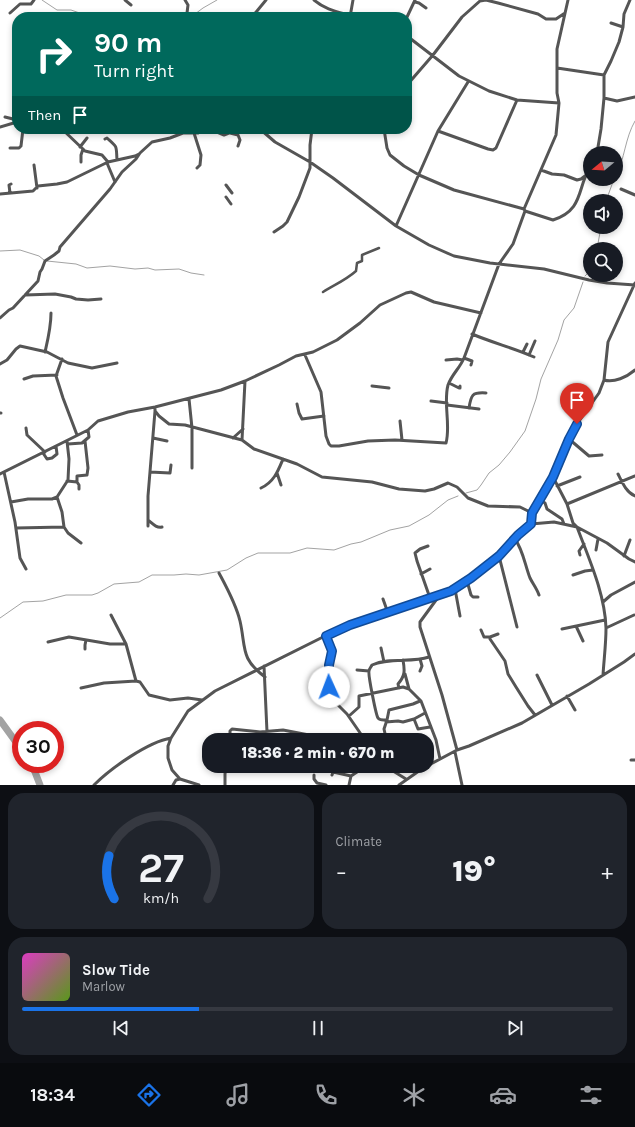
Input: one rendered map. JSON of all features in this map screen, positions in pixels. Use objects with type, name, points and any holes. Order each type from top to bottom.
[{"type":"street","points":[[10,13],[20,4],[31,4],[34,0]]},
{"type":"street","points":[[125,0],[131,5]]},
{"type":"street","points":[[185,0],[188,5],[187,12]]},
{"type":"street","points":[[256,12],[266,0]]},
{"type":"street","points":[[314,0],[322,7],[337,12]]},
{"type":"street","points":[[352,12],[353,0]]},
{"type":"street","points":[[474,0],[498,2],[538,14],[546,19],[556,19],[565,12]]},
{"type":"street","points":[[305,354],[321,392],[326,436],[329,444],[332,446],[368,441],[402,440],[446,443],[447,404],[453,374],[464,359],[499,264],[513,244],[524,210],[556,135],[559,103],[557,49],[568,0]]},
{"type":"street","points":[[598,146],[604,98],[604,75],[611,61],[623,27],[624,14],[630,0]]},
{"type":"street","points":[[410,12],[415,1],[426,8]]},
{"type":"street","points":[[412,79],[462,17],[480,1]]},
{"type":"street","points":[[611,23],[623,27]]},
{"type":"street","points":[[412,40],[468,82],[489,92],[517,100],[559,103]]},
{"type":"street","points":[[557,68],[604,75]]},
{"type":"street","points":[[396,226],[438,131],[468,82]]},
{"type":"street","points":[[604,98],[617,101],[635,97]]},
{"type":"street","points":[[438,131],[493,150],[496,148],[517,100]]},
{"type":"street","points":[[5,117],[12,119]]},
{"type":"street","points":[[0,127],[12,123]]},
{"type":"street","points":[[10,148],[19,148],[21,146],[22,134]]},
{"type":"street","points":[[67,134],[82,148],[102,155],[108,162],[115,182]]},
{"type":"street","points":[[0,194],[33,191],[37,188],[67,182],[108,162],[135,156],[152,142],[180,134]]},
{"type":"street","points":[[194,134],[201,154],[200,165],[197,168]]},
{"type":"street","points":[[234,134],[238,135],[240,140],[238,146]]},
{"type":"street","points":[[266,134],[275,142],[310,162],[396,226],[429,246],[454,256],[499,264],[544,268],[589,280],[607,283],[635,284],[608,342],[604,380],[599,394],[577,424],[569,439],[553,477],[532,513],[531,524]]},
{"type":"street","points":[[274,232],[287,222],[310,168],[312,134]]},
{"type":"street","points":[[385,134],[387,148],[390,155],[419,175],[454,190],[554,220],[563,216],[574,206],[580,196],[583,186]]},
{"type":"street","points":[[81,162],[82,148],[87,138]]},
{"type":"street","points":[[106,139],[107,138],[117,146],[117,160]]},
{"type":"street","points":[[0,318],[13,308],[38,281],[45,261],[59,251],[60,247],[122,172],[136,159],[140,153]]},
{"type":"street","points":[[34,165],[37,188]]},
{"type":"street","points":[[540,170],[552,174],[564,175],[577,180],[583,177]]},
{"type":"street","points":[[10,193],[9,185],[11,184]]},
{"type":"street","points":[[226,185],[232,193]]},
{"type":"street","points":[[621,190],[635,195]]},
{"type":"street","points":[[226,197],[231,204]]},
{"type":"street","points":[[323,292],[345,280],[356,270],[357,263],[362,261],[362,255],[379,248]]},
{"type":"street","points":[[26,569],[20,558],[11,502],[2,473],[56,446],[68,442],[77,435],[88,430],[98,421],[128,412],[189,399],[221,390],[245,381],[296,356],[313,352],[337,340],[360,323],[380,305],[406,292],[411,292],[434,302],[481,313]]},
{"type":"street","points":[[25,295],[55,294],[76,299],[100,299]]},
{"type":"street","points":[[45,352],[49,337],[51,313]]},
{"type":"street","points":[[472,334],[493,343],[508,346],[534,357]]},
{"type":"street","points":[[530,355],[535,341]]},
{"type":"street","points":[[523,352],[528,344]]},
{"type":"street","points":[[0,364],[7,360],[16,348],[20,346],[45,352],[68,363],[92,368],[117,363]]},
{"type":"street","points":[[62,359],[57,375],[63,398],[77,435]]},
{"type":"street","points":[[446,360],[464,359],[472,361],[471,365]]},
{"type":"street","points":[[604,380],[608,381],[625,377],[635,370]]},
{"type":"street","points":[[24,379],[34,376],[57,375]]},
{"type":"street","points":[[242,440],[245,381]]},
{"type":"street","points":[[450,383],[460,388],[460,386]]},
{"type":"street","points":[[372,386],[389,388]]},
{"type":"street","points":[[469,408],[473,395],[478,392],[486,393]]},
{"type":"street","points":[[189,399],[192,428],[192,468]]},
{"type":"street","points":[[431,401],[469,408],[479,408]]},
{"type":"street","points":[[298,404],[299,413],[302,419],[324,416]]},
{"type":"street","points":[[148,526],[148,496],[155,407]]},
{"type":"street","points":[[155,411],[169,424],[185,425],[242,440],[254,449],[297,464],[322,476],[372,482],[400,489],[424,491],[434,489],[448,483],[457,487],[468,498],[488,506],[520,508],[532,513]]},
{"type":"street","points":[[400,421],[402,440]]},
{"type":"street","points":[[26,428],[27,436],[44,452],[47,460],[56,454],[56,446]]},
{"type":"street","points":[[233,438],[243,429]]},
{"type":"street","points":[[68,442],[74,444],[82,443],[89,437],[88,430]]},
{"type":"street","points":[[153,438],[167,441]]},
{"type":"street","points":[[569,439],[589,456],[602,455]]},
{"type":"street","points":[[79,489],[77,476],[87,475],[88,468],[85,441]]},
{"type":"street","points":[[11,502],[28,499],[52,499],[57,497],[68,481],[68,442]]},
{"type":"street","points":[[261,488],[270,483],[277,473],[283,459]]},
{"type":"street","points":[[150,472],[170,473],[171,465]]},
{"type":"street","points":[[277,473],[281,485]]},
{"type":"street","points":[[618,474],[622,483],[630,493],[635,496]]},
{"type":"street","points":[[567,504],[622,483],[635,476]]},
{"type":"street","points":[[553,477],[567,504],[573,523],[635,562]]},
{"type":"street","points":[[557,486],[580,477]]},
{"type":"street","points":[[68,481],[77,482]]},
{"type":"street","points":[[57,497],[62,512],[64,527],[68,533],[81,543]]},
{"type":"street","points":[[540,500],[545,503],[547,509],[562,519],[564,524]]},
{"type":"street","points":[[148,520],[154,526],[162,527]]},
{"type":"street","points":[[199,785],[180,779],[172,770],[168,758],[168,746],[171,738],[188,711],[215,690],[350,625],[440,596],[455,589],[499,556],[514,539],[531,524],[554,522],[578,527]]},
{"type":"street","points":[[16,528],[64,527]]},
{"type":"street","points":[[578,527],[603,602],[606,628],[603,675]]},
{"type":"street","points":[[514,539],[519,545],[531,580],[537,588],[539,595]]},
{"type":"street","points":[[596,550],[598,539]]},
{"type":"street","points":[[624,556],[630,540]]},
{"type":"street","points":[[580,555],[579,551],[584,544]]},
{"type":"street","points":[[428,546],[415,553],[430,598]]},
{"type":"street","points":[[499,556],[517,627]]},
{"type":"street","points":[[421,574],[430,569]]},
{"type":"street","points":[[573,576],[585,571],[593,570]]},
{"type":"street","points":[[218,573],[237,612],[247,658],[256,670],[265,677]]},
{"type":"street","points":[[467,581],[471,596],[478,596]]},
{"type":"street","points":[[603,602],[611,595],[635,582]]},
{"type":"street","points":[[455,589],[460,616]]},
{"type":"street","points":[[440,596],[420,622],[420,627],[442,695],[456,751],[462,785]]},
{"type":"street","points":[[383,599],[388,613]]},
{"type":"street","points":[[111,615],[126,644],[136,681]]},
{"type":"street","points":[[606,628],[634,615]]},
{"type":"street","points":[[562,629],[605,620]]},
{"type":"street","points":[[576,626],[583,641]]},
{"type":"street","points":[[481,630],[484,637],[490,637],[498,634]]},
{"type":"street","points":[[326,636],[332,651],[328,670],[331,694],[335,703],[349,716],[361,733]]},
{"type":"street","points":[[48,642],[69,637],[110,644],[126,644]]},
{"type":"street","points":[[490,637],[505,661],[508,674],[528,706],[536,715]]},
{"type":"street","points":[[85,649],[86,640]]},
{"type":"street","points":[[381,648],[384,662]]},
{"type":"street","points":[[434,762],[456,751],[522,723],[603,675],[635,654]]},
{"type":"street","points":[[425,713],[414,719],[403,722],[398,720],[387,721],[378,718],[369,671],[372,665],[384,662],[420,660],[429,657]]},
{"type":"street","points":[[403,660],[409,690]]},
{"type":"street","points":[[420,660],[422,666],[420,670]]},
{"type":"street","points":[[264,666],[267,732]]},
{"type":"street","points":[[357,670],[369,671]]},
{"type":"street","points":[[399,688],[398,684],[403,678],[405,672]]},
{"type":"street","points":[[537,675],[552,705]]},
{"type":"street","points":[[81,688],[104,683],[136,681],[140,682],[149,695],[170,700],[188,698],[202,700]]},
{"type":"street","points":[[349,716],[359,707],[359,696],[403,687],[409,690],[420,701],[436,740],[440,759]]},
{"type":"street","points":[[567,696],[575,710]]},
{"type":"street","points":[[385,733],[384,730],[390,710],[420,701]]},
{"type":"street","points":[[414,719],[418,729],[430,727]]},
{"type":"street","points":[[230,733],[232,729],[267,732],[283,730],[299,733]]},
{"type":"street","points":[[94,785],[100,779],[140,751],[160,740],[171,738]]},
{"type":"street","points":[[332,774],[333,772],[352,776]]},
{"type":"street","points":[[225,773],[226,785]]},
{"type":"street","points":[[350,785],[352,776],[356,773]]},
{"type":"street","points":[[396,773],[406,779]]},
{"type":"street","points":[[399,785],[416,773]]},
{"type":"street","points":[[314,775],[314,779],[317,783],[326,785]]},
{"type":"street","points":[[173,785],[176,780],[180,779]]},
{"type":"waterway","points":[[42,0],[57,10],[71,10],[77,12]]},
{"type":"waterway","points":[[198,12],[217,0]]},
{"type":"waterway","points":[[623,155],[629,134],[635,121]]},
{"type":"waterway","points":[[609,194],[611,186]]},
{"type":"waterway","points":[[598,242],[600,234]]},
{"type":"waterway","points":[[0,251],[20,250],[39,256],[44,260]]},
{"type":"waterway","points":[[47,261],[76,264],[87,268],[110,266],[135,269],[148,268],[155,270],[179,269],[204,275]]},
{"type":"waterway","points":[[466,493],[477,490],[489,473],[499,465],[510,452],[525,431],[541,379],[558,340],[564,320],[574,308],[583,282]]},
{"type":"waterway","points":[[0,618],[23,602],[43,601],[66,595],[92,595],[114,584],[139,582],[152,575],[199,575],[227,570],[246,558],[258,553],[290,553],[307,548],[334,550],[361,542],[390,530],[409,526],[429,515],[448,500],[458,496]]},
{"type":"waterway","points":[[0,720],[12,737]]},
{"type":"waterway","points":[[35,773],[40,785]]},
{"type":"route","points":[[329,687],[330,678],[328,670],[332,649],[326,636],[350,625],[450,592],[499,556],[518,535],[531,524],[532,513],[553,477],[577,424]]}]
